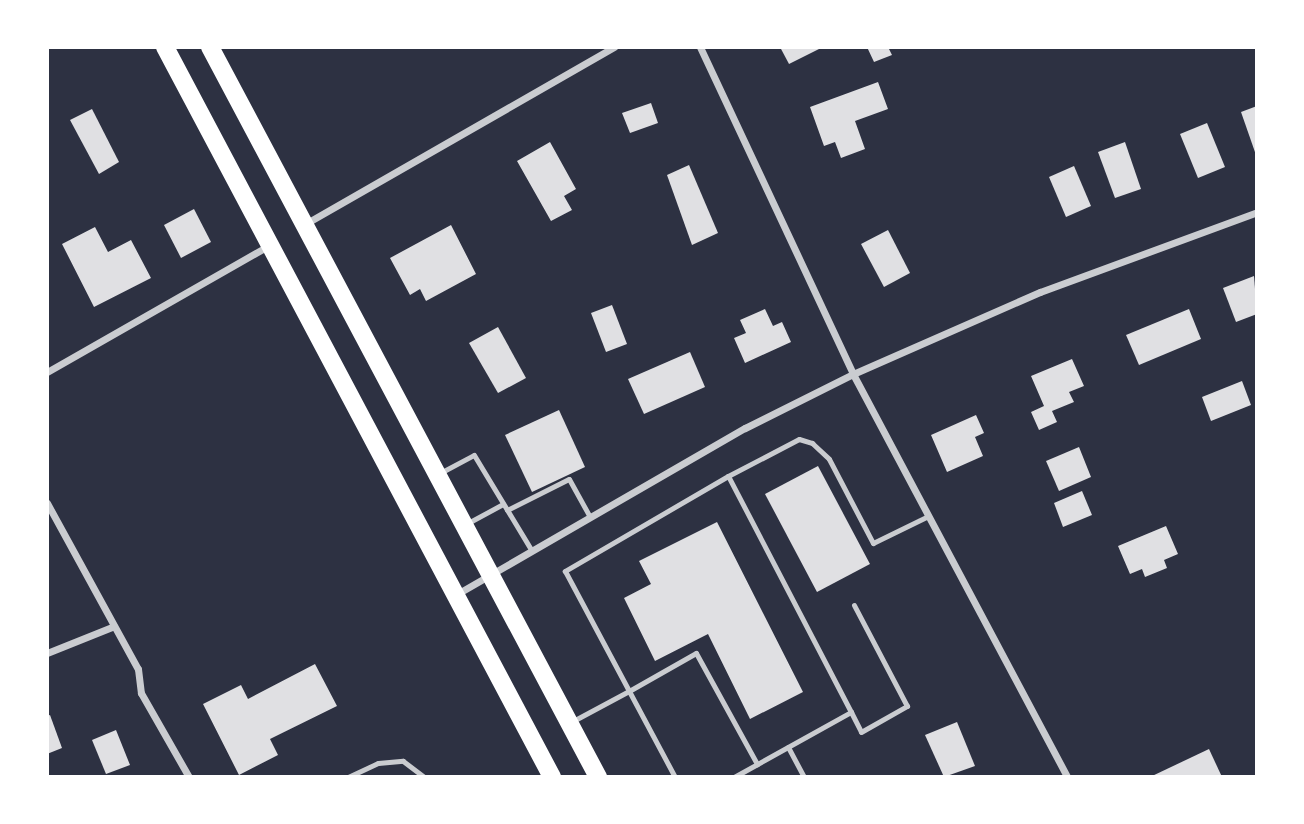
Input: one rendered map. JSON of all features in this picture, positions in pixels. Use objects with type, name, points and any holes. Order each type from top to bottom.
[{"type":"main road","points":[[165,47],[552,777]]},
{"type":"main road","points":[[210,47],[466,524],[597,777]]},
{"type":"street","points":[[304,225],[614,47]]},
{"type":"street","points":[[700,47],[853,374],[1067,777]]},
{"type":"street","points":[[456,595],[746,428],[853,374],[1040,292],[1257,212]]},
{"type":"street","points":[[47,372],[270,245]]},
{"type":"street","points":[[47,503],[138,669],[141,693],[189,777]]},
{"type":"street","points":[[47,653],[114,626]]},
{"type":"lane","points":[[675,777],[565,570],[799,439],[812,443],[829,459],[873,543],[929,516]]},
{"type":"lane","points":[[438,475],[474,455],[532,551]]},
{"type":"lane","points":[[728,477],[861,732],[907,706],[854,605]]},
{"type":"lane","points":[[466,524],[569,479],[590,517]]},
{"type":"lane","points":[[569,723],[696,653],[757,764]]},
{"type":"lane","points":[[734,777],[851,712]]},
{"type":"lane","points":[[788,747],[804,777]]},
{"type":"lane","points":[[348,777],[379,763],[402,761],[424,777]]},
{"type":"building","points":[[780,47],[823,47],[789,64]]},
{"type":"building","points":[[867,47],[888,47],[892,55],[874,62]]},
{"type":"building","points":[[878,82],[888,109],[855,121],[865,149],[841,158],[835,142],[824,146],[810,107]]},
{"type":"building","points":[[651,103],[658,123],[630,133],[622,113]]},
{"type":"building","points":[[1257,106],[1257,155],[1256,155],[1241,112]]},
{"type":"building","points":[[92,109],[119,162],[99,174],[70,120]]},
{"type":"building","points":[[1207,123],[1225,167],[1198,178],[1180,134]]},
{"type":"building","points":[[550,142],[576,189],[564,196],[572,210],[551,221],[517,161]]},
{"type":"building","points":[[1125,142],[1141,189],[1115,198],[1098,152]]},
{"type":"building","points":[[689,165],[718,233],[692,245],[667,175]]},
{"type":"building","points":[[1074,166],[1091,206],[1066,217],[1049,177]]},
{"type":"building","points":[[194,209],[211,242],[181,258],[164,225]]},
{"type":"building","points":[[451,225],[476,274],[426,301],[420,289],[410,295],[390,258]]},
{"type":"building","points":[[95,227],[108,252],[131,240],[151,278],[94,307],[62,244]]},
{"type":"building","points":[[888,230],[910,273],[884,287],[861,244]]},
{"type":"building","points":[[1254,276],[1257,314],[1236,322],[1223,288]]},
{"type":"building","points":[[612,305],[627,344],[606,352],[591,313]]},
{"type":"building","points":[[765,309],[773,326],[782,322],[791,342],[745,363],[734,338],[746,333],[740,320]]},
{"type":"building","points":[[1189,309],[1201,339],[1139,365],[1126,335]]},
{"type":"building","points":[[498,327],[526,378],[498,393],[469,343]]},
{"type":"building","points":[[690,352],[705,387],[644,414],[628,379]]},
{"type":"building","points":[[1072,359],[1084,386],[1069,392],[1074,402],[1052,411],[1057,422],[1039,430],[1031,412],[1044,406],[1031,376]]},
{"type":"building","points":[[1242,381],[1251,405],[1211,421],[1202,397]]},
{"type":"building","points":[[559,410],[585,467],[532,492],[505,435]]},
{"type":"building","points":[[976,415],[984,433],[975,437],[983,456],[947,472],[931,435]]},
{"type":"building","points":[[1079,447],[1091,477],[1059,491],[1046,461]]},
{"type":"building","points":[[818,466],[870,564],[817,592],[765,494]]},
{"type":"building","points":[[1082,491],[1092,515],[1063,527],[1054,503]]},
{"type":"building","points":[[717,522],[803,692],[750,719],[708,634],[655,661],[624,598],[651,584],[639,561]]},
{"type":"building","points":[[1166,526],[1178,554],[1164,560],[1167,568],[1145,577],[1142,569],[1130,574],[1118,546]]},
{"type":"building","points":[[315,664],[337,706],[270,739],[278,755],[239,775],[203,704],[241,685],[248,699]]},
{"type":"building","points":[[50,715],[62,748],[47,754],[47,716]]},
{"type":"building","points":[[957,722],[975,766],[944,777],[925,735]]},
{"type":"building","points":[[116,730],[130,765],[106,774],[92,740]]},
{"type":"building","points":[[1209,749],[1222,777],[1150,777]]}]
